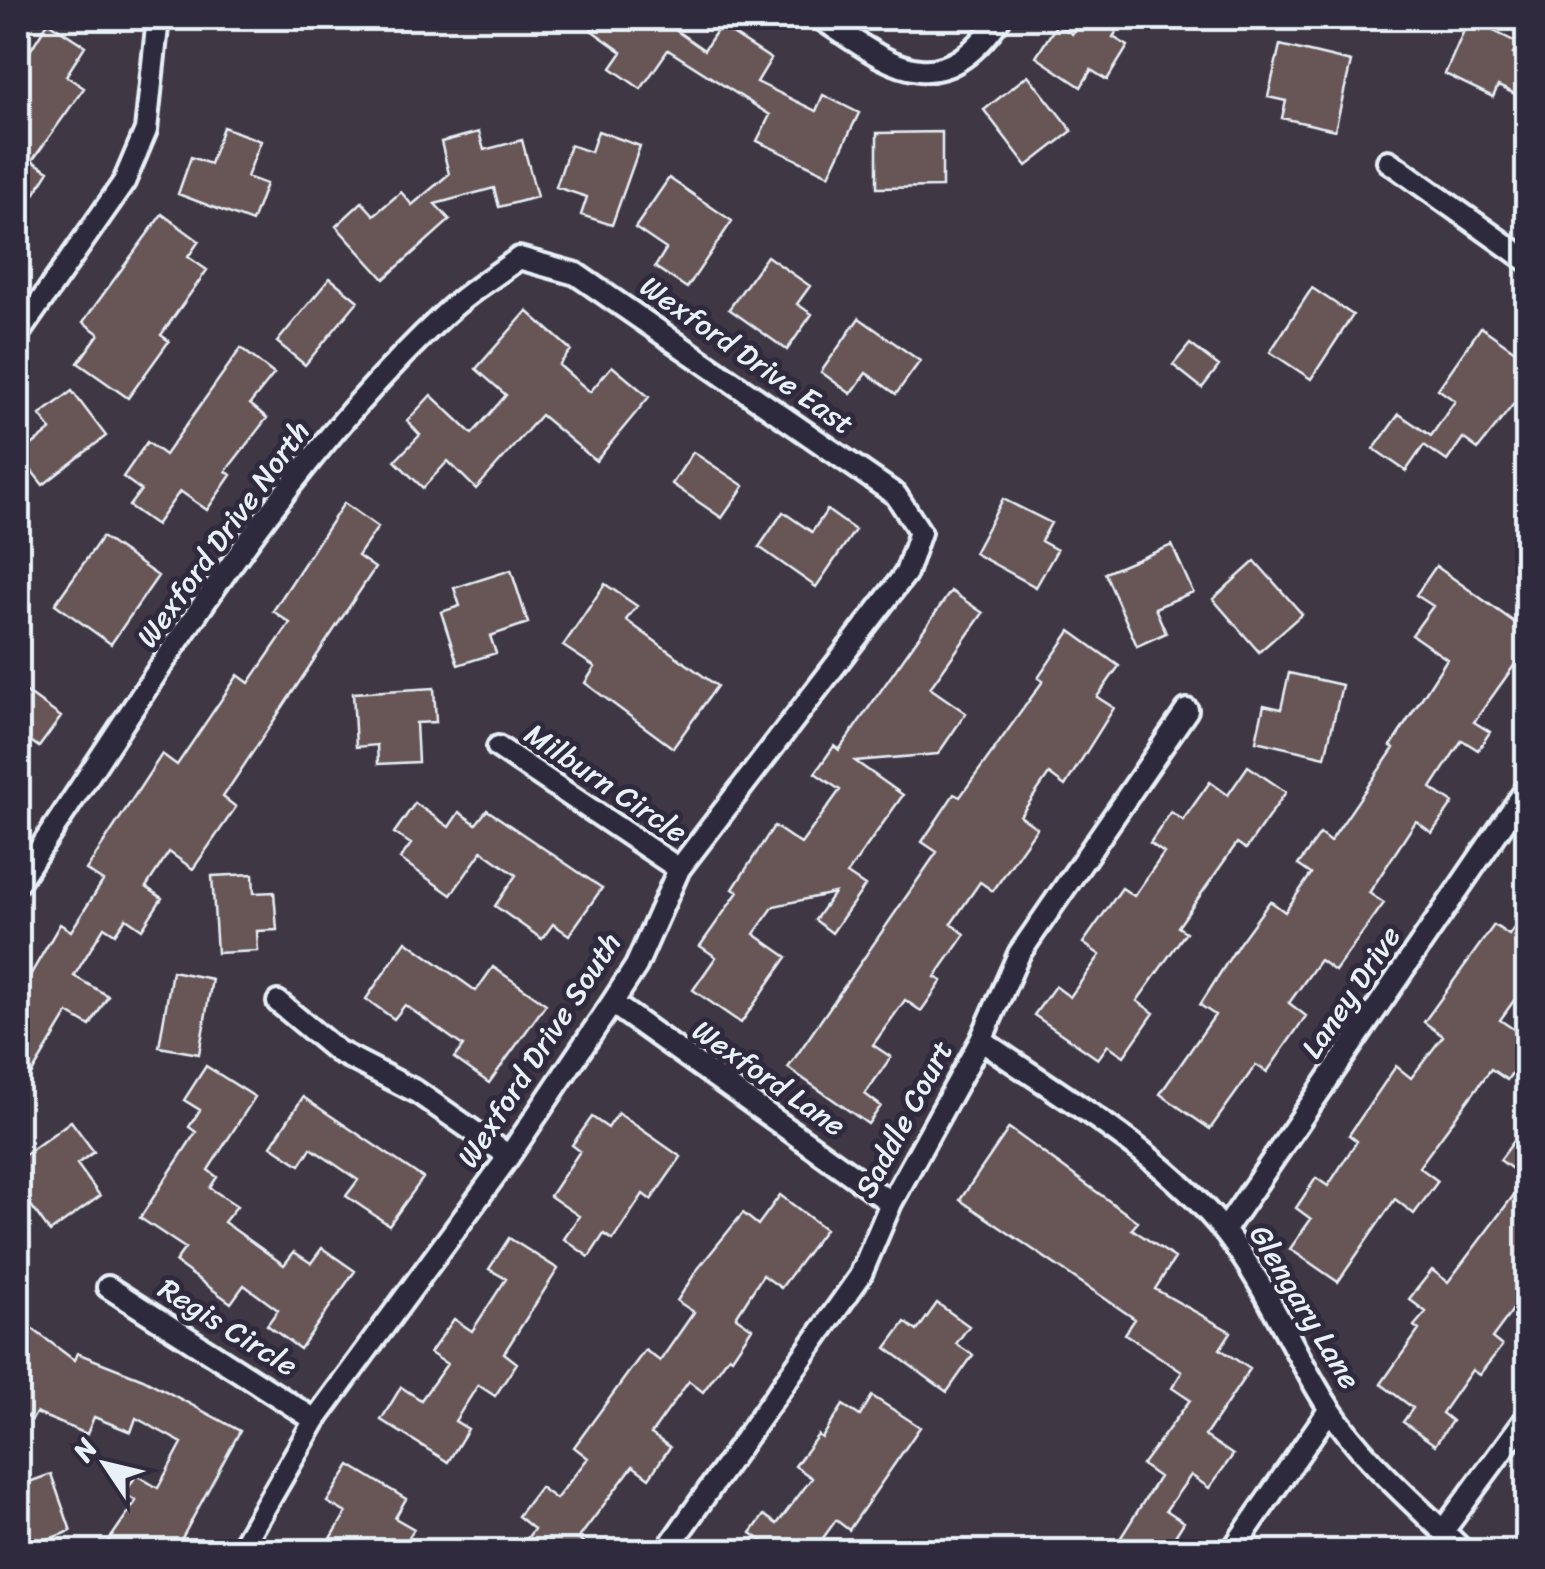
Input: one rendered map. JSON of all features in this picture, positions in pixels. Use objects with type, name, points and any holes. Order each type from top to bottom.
[{"type":"street","points":[[18,334],[124,182],[146,130],[158,18]]},
{"type":"street","points":[[820,18],[892,66],[910,71],[953,62],[984,40],[1000,18]]},
{"type":"street","points":[[1388,161],[1528,262]]},
{"type":"street","name":"Wexford Drive East","points":[[519,258],[576,274],[896,495],[920,532]]},
{"type":"street","name":"Wexford Drive North","points":[[18,882],[24,856],[282,494],[359,403],[448,311],[519,258]]},
{"type":"street","name":"Wexford Drive South","points":[[239,1552],[315,1420],[508,1156],[636,966],[679,869],[906,573],[920,532]]},
{"type":"street","name":"Saddle Court","points":[[666,1552],[860,1276],[891,1202],[981,1040],[1019,954],[1187,710]]},
{"type":"street","name":"Milburn Circle","points":[[498,746],[679,869]]},
{"type":"street","name":"Laney Drive","points":[[1224,1231],[1528,787]]},
{"type":"street","points":[[278,1002],[338,1051],[416,1092],[508,1156]]},
{"type":"street","name":"Wexford Lane","points":[[612,1003],[891,1202]]},
{"type":"street","name":"Glengary Lane","points":[[981,1040],[1158,1164],[1224,1231],[1272,1305],[1330,1409],[1378,1469],[1464,1552]]},
{"type":"street","name":"Regis Circle","points":[[108,1287],[315,1420]]},
{"type":"street","points":[[1231,1552],[1330,1409]]},
{"type":"street","points":[[1444,1530],[1528,1415]]},
{"type":"building","points":[[600,18],[658,18],[704,50],[720,26],[771,59],[757,82],[816,111],[823,95],[859,113],[829,175],[757,141],[770,115],[668,50],[641,89],[611,68],[622,52],[591,30]]},
{"type":"building","points":[[1083,18],[1125,18],[1113,37],[1128,46],[1107,80],[1091,70],[1081,87],[1036,57],[1057,24],[1072,34]]},
{"type":"building","points":[[1469,19],[1518,43],[1513,54],[1528,61],[1528,100],[1498,86],[1493,97],[1445,74]]},
{"type":"building","points":[[48,22],[85,46],[66,76],[84,88],[32,161],[49,171],[18,220],[18,70]]},
{"type":"building","points":[[1280,45],[1351,62],[1335,130],[1282,118],[1286,101],[1268,97]]},
{"type":"building","points":[[1028,75],[1072,131],[1027,166],[984,110]]},
{"type":"building","points":[[223,127],[261,141],[247,177],[266,184],[252,222],[178,194],[191,157],[210,164]]},
{"type":"building","points":[[598,131],[640,146],[612,225],[581,215],[587,197],[556,187],[570,145],[591,152]]},
{"type":"building","points":[[479,132],[484,150],[522,140],[537,197],[499,207],[494,188],[435,204],[450,220],[384,279],[336,226],[362,202],[374,215],[401,192],[412,205],[449,174],[441,142]]},
{"type":"building","points":[[942,132],[942,187],[877,188],[877,133]]},
{"type":"building","points":[[669,178],[732,221],[687,288],[655,267],[666,249],[635,228]]},
{"type":"building","points":[[162,214],[199,241],[188,257],[207,270],[161,335],[169,341],[128,398],[78,363],[99,334],[83,322]]},
{"type":"building","points":[[767,256],[810,286],[797,304],[812,314],[787,350],[729,309]]},
{"type":"building","points":[[330,278],[358,301],[305,365],[277,342]]},
{"type":"building","points":[[1312,288],[1353,315],[1311,379],[1270,352]]},
{"type":"building","points":[[527,311],[571,350],[559,365],[590,392],[612,366],[649,397],[596,461],[541,415],[476,489],[448,461],[423,488],[395,461],[420,435],[407,421],[431,395],[472,434],[506,395],[476,369]]},
{"type":"building","points":[[859,318],[920,361],[896,394],[866,373],[851,394],[821,372]]},
{"type":"building","points":[[1481,327],[1525,358],[1514,373],[1528,386],[1478,449],[1463,438],[1447,461],[1424,445],[1406,471],[1374,449],[1399,414],[1431,436],[1455,401],[1438,389]]},
{"type":"building","points":[[1190,344],[1219,366],[1202,388],[1173,365]]},
{"type":"building","points":[[241,348],[274,374],[250,404],[267,418],[226,471],[231,475],[207,510],[180,491],[156,525],[129,506],[141,490],[123,477],[147,442],[165,455]]},
{"type":"building","points":[[72,391],[106,436],[43,485],[19,455],[51,430],[40,415]]},
{"type":"building","points":[[693,452],[744,486],[722,518],[672,484]]},
{"type":"building","points":[[1003,499],[1051,523],[1041,541],[1057,550],[1036,587],[974,553]]},
{"type":"building","points":[[344,503],[378,527],[358,556],[375,568],[223,797],[236,807],[193,869],[169,852],[146,887],[162,898],[142,929],[126,918],[115,934],[104,927],[74,976],[108,996],[90,1026],[68,1013],[31,1075],[18,1066],[18,996],[60,924],[71,931],[103,881],[86,870],[162,754],[177,765],[238,675],[249,683],[290,623],[273,611]]},
{"type":"building","points":[[827,510],[855,530],[816,587],[759,547],[783,512],[812,532]]},
{"type":"building","points":[[102,537],[158,576],[111,644],[55,604]]},
{"type":"building","points":[[1172,545],[1193,592],[1155,608],[1166,633],[1137,646],[1105,573]]},
{"type":"building","points":[[1255,561],[1302,614],[1259,652],[1213,599]]},
{"type":"building","points":[[1436,566],[1528,632],[1528,646],[1474,722],[1490,732],[1478,750],[1462,740],[1431,788],[1453,803],[1432,833],[1416,821],[1369,893],[1384,903],[1335,971],[1320,960],[1289,1003],[1306,1016],[1267,1072],[1256,1065],[1210,1129],[1160,1094],[1215,1015],[1200,1005],[1238,945],[1270,901],[1285,912],[1311,874],[1298,865],[1320,834],[1330,842],[1394,748],[1391,746],[1447,659],[1412,635],[1433,606],[1416,595]]},
{"type":"building","points":[[511,570],[528,623],[490,636],[496,653],[458,665],[441,612],[460,606],[454,588]]},
{"type":"building","points":[[605,584],[637,606],[626,620],[717,686],[673,748],[585,683],[595,667],[563,646]]},
{"type":"building","points":[[951,591],[983,613],[930,688],[966,713],[938,754],[855,761],[903,795],[847,874],[865,886],[832,933],[815,920],[834,893],[774,906],[754,934],[787,957],[741,1023],[693,990],[716,957],[700,946],[738,892],[733,889],[774,826],[801,844],[840,790],[815,773],[834,746],[839,750]]},
{"type":"building","points":[[1070,631],[1119,666],[1097,697],[1114,708],[1065,786],[1049,774],[1020,816],[1037,828],[993,891],[980,882],[951,924],[965,934],[935,977],[942,981],[921,1011],[905,1000],[873,1045],[891,1057],[865,1094],[881,1106],[868,1124],[788,1068],[937,852],[922,842],[954,794],[960,797],[1043,681],[1038,678]]},
{"type":"building","points":[[1289,673],[1342,685],[1325,757],[1256,741],[1264,705],[1281,709]]},
{"type":"building","points":[[18,686],[61,717],[39,747],[18,732]]},
{"type":"building","points":[[434,688],[436,722],[416,723],[418,762],[378,764],[377,745],[356,747],[353,693]]},
{"type":"building","points":[[1248,766],[1286,792],[1246,849],[1237,843],[1178,927],[1186,932],[1137,1001],[1154,1013],[1124,1056],[1108,1045],[1098,1059],[1034,1015],[1055,986],[1070,997],[1100,955],[1083,943],[1122,888],[1134,896],[1164,853],[1150,843],[1171,812],[1183,820],[1210,782],[1228,795]]},
{"type":"building","points":[[415,803],[449,827],[459,812],[476,824],[487,810],[602,888],[569,935],[553,924],[542,939],[495,906],[516,875],[482,851],[451,895],[400,859],[411,844],[394,833]]},
{"type":"building","points":[[253,874],[254,893],[274,892],[277,930],[257,931],[258,951],[217,953],[212,876]]},
{"type":"building","points":[[1528,908],[1528,981],[1500,1020],[1528,1039],[1528,1051],[1507,1080],[1491,1069],[1419,1167],[1438,1181],[1414,1214],[1395,1199],[1338,1282],[1290,1249],[1311,1219],[1296,1208],[1316,1178],[1328,1186],[1357,1141],[1349,1135],[1396,1066],[1411,1078],[1443,1036],[1424,1022],[1494,925],[1509,935]]},
{"type":"building","points":[[406,941],[476,991],[493,967],[546,1004],[489,1083],[454,1058],[463,1046],[405,1005],[394,1019],[366,999]]},
{"type":"building","points":[[172,971],[212,979],[199,1054],[159,1047]]},
{"type":"building","points":[[206,1066],[255,1097],[208,1170],[217,1177],[210,1188],[237,1206],[224,1222],[284,1265],[294,1252],[311,1263],[322,1248],[355,1271],[300,1349],[267,1325],[278,1310],[244,1285],[231,1303],[175,1262],[185,1248],[140,1218],[196,1132],[189,1127],[200,1110],[184,1100]]},
{"type":"building","points":[[303,1097],[423,1178],[389,1225],[346,1196],[358,1180],[311,1148],[300,1165],[271,1146]]},
{"type":"building","points":[[618,1113],[681,1157],[651,1200],[643,1194],[613,1240],[604,1234],[589,1257],[564,1239],[579,1216],[550,1196],[580,1151],[572,1145],[592,1117],[608,1128]]},
{"type":"building","points":[[71,1121],[94,1152],[77,1164],[100,1196],[50,1232],[18,1187],[18,1160]]},
{"type":"building","points":[[1528,1122],[1528,1253],[1517,1267],[1528,1275],[1528,1289],[1492,1338],[1502,1346],[1479,1375],[1472,1370],[1442,1413],[1452,1421],[1435,1445],[1403,1422],[1413,1408],[1381,1384],[1419,1330],[1414,1326],[1426,1312],[1409,1299],[1432,1270],[1448,1282],[1526,1179],[1500,1160]]},
{"type":"building","points":[[1009,1128],[1138,1222],[1132,1229],[1175,1258],[1155,1289],[1231,1332],[1220,1349],[1250,1369],[1205,1436],[1233,1455],[1209,1488],[1191,1475],[1166,1510],[1184,1522],[1165,1552],[1146,1539],[1138,1552],[1118,1542],[1159,1477],[1142,1465],[1190,1400],[1172,1388],[1182,1372],[1125,1334],[1135,1319],[960,1200]]},
{"type":"building","points":[[780,1195],[825,1229],[781,1288],[763,1275],[736,1317],[752,1328],[732,1358],[729,1356],[703,1392],[689,1381],[651,1434],[670,1447],[649,1478],[633,1466],[578,1539],[595,1552],[533,1552],[523,1544],[534,1529],[518,1516],[540,1487],[556,1499],[588,1458],[574,1447],[645,1350],[660,1361],[694,1312],[677,1301],[697,1270],[743,1213],[758,1225]]},
{"type":"building","points":[[509,1238],[558,1269],[504,1353],[517,1363],[495,1396],[478,1385],[455,1421],[468,1429],[448,1462],[381,1420],[401,1387],[421,1400],[447,1364],[430,1353],[454,1319],[472,1331],[506,1279],[489,1269]]},
{"type":"building","points":[[937,1303],[969,1326],[956,1344],[973,1355],[947,1392],[886,1348],[905,1322],[917,1331]]},
{"type":"building","points":[[18,1318],[74,1360],[77,1353],[143,1379],[240,1431],[175,1551],[160,1541],[154,1552],[101,1552],[136,1501],[125,1494],[136,1475],[158,1488],[182,1443],[136,1418],[131,1432],[94,1417],[87,1434],[36,1413],[32,1420],[18,1410]]},
{"type":"building","points":[[872,1396],[920,1427],[849,1530],[836,1520],[813,1552],[777,1552],[751,1533],[764,1515],[777,1524],[812,1478],[795,1466],[818,1435],[822,1438],[843,1405],[860,1416]]},
{"type":"building","points":[[350,1465],[406,1499],[395,1518],[414,1529],[400,1552],[323,1552],[346,1513],[327,1502]]},
{"type":"building","points":[[51,1474],[71,1531],[18,1550],[18,1486]]}]
